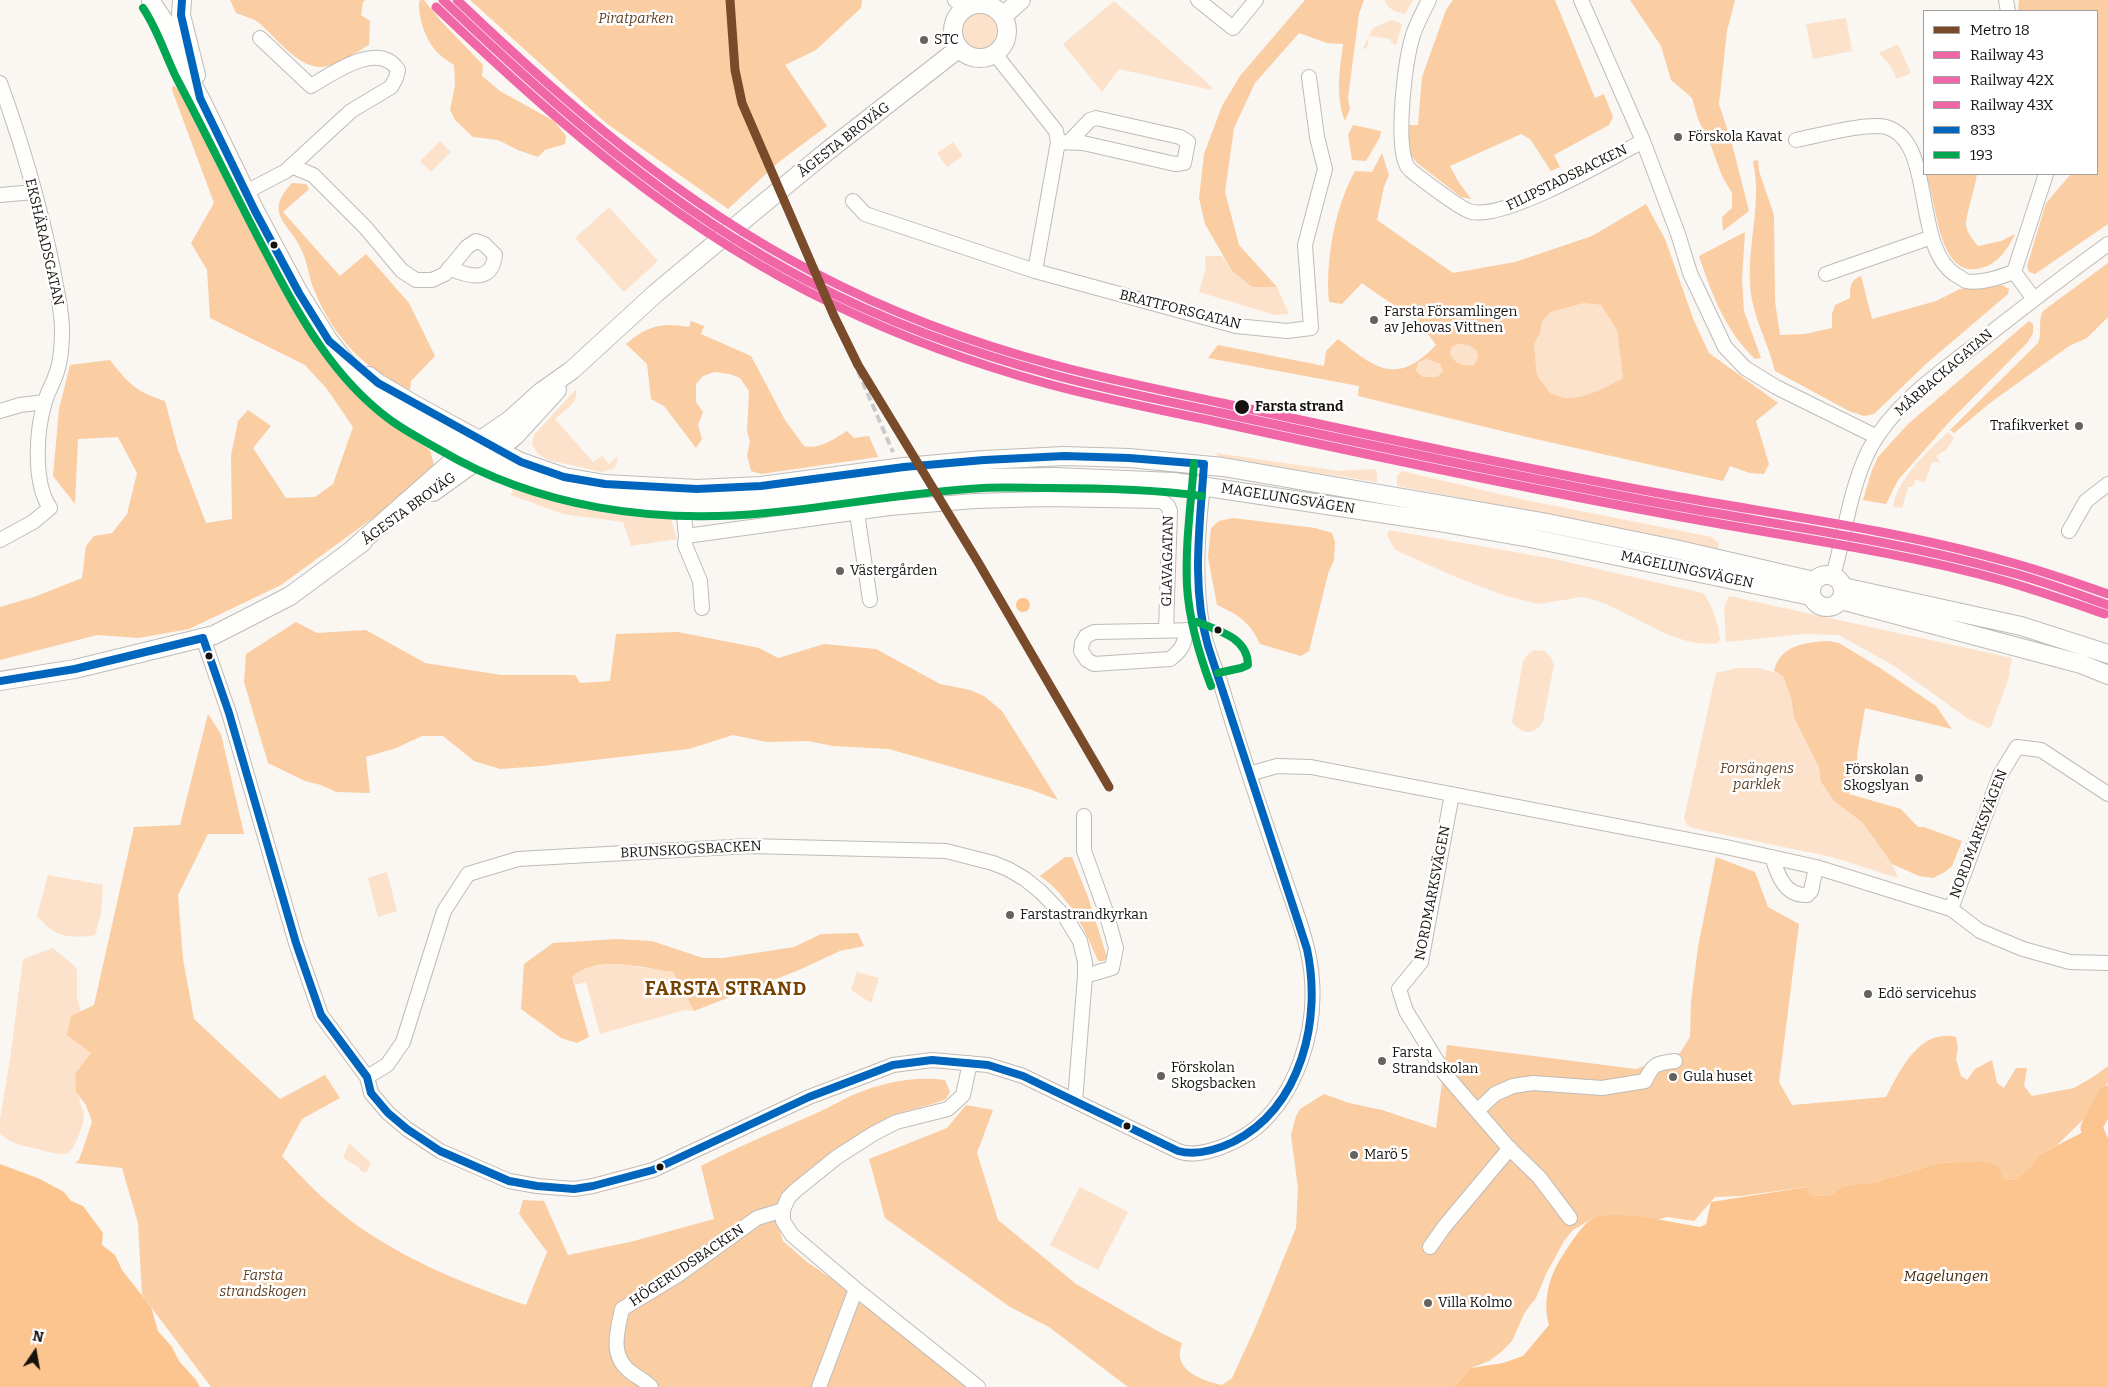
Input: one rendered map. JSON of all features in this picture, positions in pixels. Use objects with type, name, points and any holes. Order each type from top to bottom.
[{"type":"main road","name":"MAGELUNGSVÄGEN","points":[[182,0],[181,16],[200,98]]},
{"type":"main road","points":[[1003,16],[1021,0]]},
{"type":"main road","name":"MAGELUNGSVÄGEN","points":[[152,1],[164,21],[185,72],[200,98],[246,192],[299,292],[329,341],[364,385],[396,412],[463,452],[514,474],[561,490],[593,497],[683,506],[763,503],[905,485],[985,478],[1083,478],[1174,482],[1434,521],[1812,588]]},
{"type":"main road","points":[[959,4],[986,4],[996,9],[1003,16],[1008,28],[1006,40],[995,54],[980,59],[968,57],[958,49],[953,39],[952,26],[959,4]]},
{"type":"main road","name":"ÅGESTA BROVÄG","points":[[354,548],[463,452],[510,420],[541,392],[572,370],[656,293],[825,153],[958,49]]},
{"type":"main road","name":"MAGELUNGSVÄGEN","points":[[329,341],[378,383],[497,450],[522,462],[564,477],[626,486],[696,489],[761,486],[904,467],[1064,456],[1128,458],[1204,464],[1348,487],[1607,534],[1812,588]]},
{"type":"main road","name":"ÅGESTA BROVÄG","points":[[0,681],[75,669],[203,638],[290,596],[354,548],[399,519],[443,484],[516,436],[549,400],[572,370]]},
{"type":"main road","points":[[1203,486],[1204,464]]},
{"type":"main road","name":"MAGELUNGSVÄGEN","points":[[1812,588],[1823,575],[1839,588],[2081,664],[2108,675]]},
{"type":"main road","name":"MAGELUNGSVÄGEN","points":[[1812,588],[1816,604],[1825,607],[1834,606],[1839,588]]},
{"type":"main road","name":"MAGELUNGSVÄGEN","points":[[1839,588],[2021,626],[2108,654]]},
{"type":"street","points":[[1198,0],[1232,28],[1256,0]]},
{"type":"street","name":"FILIPSTADSBACKEN","points":[[1429,0],[1415,30],[1408,53],[1402,115],[1402,148],[1408,166],[1415,174],[1470,212],[1489,213],[1506,208],[1581,174],[1643,141]]},
{"type":"street","name":"FILIPSTADSBACKEN","points":[[1581,0],[1643,141],[1678,234],[1690,273],[1725,347],[1745,368],[1776,387],[1877,437]]},
{"type":"street","points":[[246,192],[286,171],[351,111],[391,87],[398,70],[394,64],[385,58],[374,56],[354,62],[311,86],[260,38]]},
{"type":"street","points":[[995,54],[1064,142],[1176,164],[1184,163],[1188,142],[1180,137],[1096,118],[1090,120],[1064,142],[1035,271]]},
{"type":"street","name":"BRATTFORSGATAN","points":[[853,201],[865,214],[1035,271],[1236,326],[1287,331],[1311,328],[1305,245],[1325,169],[1317,137],[1309,77]]},
{"type":"street","name":"EKSHÄRADSGATAN","points":[[0,84],[27,164],[46,238],[59,297],[62,328],[56,376],[45,402],[37,447],[44,499],[50,508],[33,522],[0,540]]},
{"type":"street","points":[[1796,140],[1874,125],[1887,127],[1902,135],[1919,171],[1927,219],[1939,256],[1950,271],[1966,280],[1990,280],[2014,272]]},
{"type":"street","points":[[291,166],[313,175],[364,227],[402,271],[416,280],[432,280],[445,274],[449,268]]},
{"type":"street","points":[[2014,272],[2046,175]]},
{"type":"street","points":[[0,195],[34,192]]},
{"type":"street","points":[[1826,274],[1932,236]]},
{"type":"street","name":"MÅRBACKAGATAN","points":[[1839,588],[1838,557],[1856,484],[1866,456],[1877,437],[1898,410],[2034,299],[2108,244]]},
{"type":"street","points":[[2014,272],[2034,299]]},
{"type":"street","points":[[0,411],[20,405],[45,402]]},
{"type":"street","points":[[2069,531],[2086,501],[2108,484]]},
{"type":"street","points":[[203,638],[229,713],[296,943],[321,1016],[367,1077],[371,1093],[388,1113],[407,1129],[440,1151],[509,1181],[574,1189],[593,1186],[653,1170],[809,1097],[893,1065],[932,1060],[988,1065],[1023,1076],[1184,1154],[1221,1148],[1244,1137],[1268,1115],[1291,1084],[1306,1042],[1313,1000],[1309,955],[1203,630],[1196,571],[1203,486]]},
{"type":"street","name":"GLAVAGATAN","points":[[686,536],[898,507],[1011,500],[1162,501],[1168,506],[1170,512],[1166,630]]},
{"type":"street","points":[[683,506],[685,545],[700,581],[702,608]]},
{"type":"street","points":[[857,513],[870,600]]},
{"type":"street","points":[[1186,630],[1185,642],[1179,652],[1170,659],[1094,664],[1086,660],[1081,651],[1082,643],[1086,636],[1094,632],[1166,630],[1186,630],[1203,630]]},
{"type":"street","name":"NORDMARKSVÄGEN","points":[[1951,909],[2000,775],[2017,746],[2041,750],[2108,794]]},
{"type":"street","name":"NORDMARKSVÄGEN","points":[[1249,774],[1277,766],[1302,766],[1772,857],[1816,867],[1951,909],[1980,931],[2022,949],[2070,962],[2108,963]]},
{"type":"street","name":"NORDMARKSVÄGEN","points":[[1452,794],[1421,962],[1399,989],[1406,1012],[1430,1053],[1445,1074],[1510,1148],[1539,1177],[1570,1218]]},
{"type":"street","points":[[1084,816],[1084,851],[1106,909],[1116,948],[1112,968],[1085,976]]},
{"type":"street","name":"BRUNSKOGSBACKEN","points":[[367,1077],[387,1065],[403,1042],[444,911],[468,874],[518,860],[749,846],[946,851],[993,863],[1015,872],[1041,892],[1066,918],[1080,941],[1085,962],[1085,976],[1075,1101]]},
{"type":"street","points":[[1772,857],[1780,880],[1790,892],[1800,895],[1807,895],[1811,891],[1816,867]]},
{"type":"street","points":[[1477,1111],[1495,1094],[1513,1086],[1533,1083],[1602,1088],[1645,1081],[1652,1067],[1660,1062],[1675,1061]]},
{"type":"street","points":[[970,1064],[963,1095],[948,1108],[896,1122],[873,1134],[837,1157],[796,1190],[788,1198],[782,1210],[783,1222],[792,1235],[978,1387]]},
{"type":"street","points":[[1430,1247],[1450,1219],[1510,1148]]},
{"type":"street","name":"HÖGERUDSBACKEN","points":[[651,1387],[622,1364],[616,1352],[622,1309],[678,1275],[757,1218],[782,1210]]},
{"type":"street","points":[[819,1387],[856,1289]]},
{"type":"green space","points":[[230,0],[365,0],[361,15],[370,21],[369,45],[332,65],[320,67],[311,65],[294,56],[258,22],[236,13]]},
{"type":"green space","points":[[424,0],[441,21],[483,65],[482,76],[500,91],[554,121],[566,136],[565,144],[545,150],[538,157],[498,140],[473,137],[455,120],[450,110],[455,85],[454,65],[437,52],[428,40],[420,14],[419,1]]},
{"type":"green space","name":"Piratparken","points":[[470,0],[862,0],[861,8],[816,50],[785,65],[827,126],[780,161],[728,209],[606,123]]},
{"type":"green space","points":[[1305,0],[1364,0],[1359,14],[1348,98],[1350,109],[1345,121],[1339,93],[1343,44],[1327,43],[1299,33],[1255,83],[1234,128],[1225,192],[1239,245],[1277,287],[1252,287],[1232,271],[1205,224],[1199,198],[1204,154],[1222,106],[1240,76]]},
{"type":"green space","points":[[1385,0],[1413,0],[1405,14],[1390,8]]},
{"type":"green space","points":[[1453,0],[1555,0],[1595,98],[1604,94],[1613,117],[1609,125],[1554,155],[1560,167],[1551,171],[1530,139],[1521,134],[1450,166],[1471,199],[1461,197],[1417,163],[1407,150],[1406,125],[1418,125],[1422,77],[1446,10]]},
{"type":"green space","points":[[1630,0],[1735,0],[1727,31],[1719,104],[1732,144],[1749,211],[1723,231],[1722,217],[1732,208],[1732,193],[1722,176],[1711,146],[1698,119],[1692,98],[1671,80],[1661,46]]},
{"type":"green space","points":[[2019,0],[2108,0],[2108,224],[2035,274],[2029,272],[2027,266],[2046,203],[2070,175],[2098,175],[2098,10],[2018,10]]},
{"type":"green space","points":[[1114,1],[1212,87],[1211,90],[1119,69],[1102,92],[1063,44]]},
{"type":"green space","points":[[979,13],[992,18],[997,31],[992,44],[979,49],[966,44],[961,31],[966,18]]},
{"type":"green space","points":[[1846,18],[1852,51],[1813,59],[1806,24]]},
{"type":"green space","points":[[1392,20],[1402,24],[1396,45],[1391,42],[1391,39],[1369,36],[1373,28]]},
{"type":"green space","points":[[1369,36],[1367,49],[1363,48]]},
{"type":"green space","points":[[1898,44],[1911,73],[1897,79],[1890,65],[1879,53]]},
{"type":"green space","points":[[173,85],[182,92],[239,210],[307,328],[339,371],[389,423],[430,450],[435,469],[403,496],[281,585],[189,629],[139,638],[97,635],[0,660],[0,607],[34,597],[82,578],[86,546],[94,536],[112,533],[127,514],[137,473],[118,437],[78,439],[75,504],[53,476],[59,409],[70,365],[110,360],[133,386],[165,401],[178,450],[206,523],[232,519],[231,456],[238,421],[248,410],[271,426],[253,448],[286,498],[315,497],[333,484],[353,427],[327,389],[305,365],[210,318],[207,270],[191,243],[214,203],[172,90]]},
{"type":"green space","points":[[1353,125],[1381,131],[1380,137],[1366,161],[1352,160],[1348,135]]},
{"type":"green space","points":[[440,141],[451,152],[431,172],[420,161]]},
{"type":"green space","points":[[953,142],[963,156],[947,167],[937,153]]},
{"type":"green space","points":[[1382,153],[1389,175],[1384,187],[1377,220],[1453,273],[1515,262],[1592,236],[1646,204],[1665,239],[1694,321],[1709,353],[1778,403],[1756,421],[1769,464],[1764,474],[1750,473],[1730,466],[1723,481],[1531,438],[1358,396],[1359,386],[1208,358],[1218,345],[1324,366],[1326,351],[1338,339],[1375,365],[1387,369],[1398,369],[1410,366],[1436,345],[1412,319],[1362,283],[1342,304],[1329,302],[1330,252],[1342,201],[1355,171],[1372,172]],"holes":[[[1584,303],[1601,305],[1617,330],[1623,378],[1603,389],[1580,397],[1565,398],[1550,393],[1537,375],[1534,345],[1540,333],[1542,321],[1551,312]],[[1458,344],[1468,345],[1476,350],[1478,357],[1474,365],[1462,365],[1456,362],[1450,353],[1452,347]],[[1427,359],[1440,364],[1443,371],[1437,377],[1423,377],[1416,371],[1418,362]]]},
{"type":"green space","points":[[1758,160],[1759,171],[1774,215],[1775,301],[1780,335],[1805,334],[1832,328],[1832,314],[1835,305],[1850,298],[1851,284],[1861,276],[1872,319],[1936,301],[1960,289],[2002,285],[2009,289],[2008,294],[1927,363],[1874,414],[1864,416],[1849,411],[1775,371],[1753,306],[1750,283],[1756,192],[1753,161]]},
{"type":"green space","points":[[1926,175],[1977,175],[1966,221],[1970,236],[1978,246],[2001,241],[2015,234],[2006,250],[1992,263],[1981,268],[1967,269],[1956,262],[1941,236]]},
{"type":"green space","points":[[292,183],[306,184],[309,189],[283,212],[340,276],[366,254],[409,303],[435,356],[411,381],[410,390],[379,373],[352,350],[322,308],[313,287],[302,251],[281,218],[279,211],[279,203],[283,194]]},
{"type":"green space","points":[[609,207],[658,261],[624,292],[575,238]]},
{"type":"green space","points":[[1745,232],[1742,280],[1744,311],[1761,358],[1755,359],[1735,336],[1728,324],[1709,284],[1699,256]]},
{"type":"green space","points":[[1205,256],[1222,256],[1232,271],[1252,287],[1277,287],[1289,314],[1275,315],[1199,292],[1206,268]]},
{"type":"green space","points":[[2108,263],[2108,317],[2087,338],[2069,346],[1990,403],[1954,433],[1950,430],[2038,343],[2040,319],[2043,311]]},
{"type":"green space","points":[[1584,303],[1601,305],[1617,329],[1623,378],[1603,389],[1580,397],[1565,398],[1550,393],[1537,375],[1534,345],[1540,333],[1542,321],[1551,312]]},
{"type":"green space","points":[[691,321],[704,326],[701,334],[751,356],[785,420],[804,446],[821,445],[847,431],[854,438],[869,436],[878,457],[761,474],[751,471],[747,455],[750,442],[747,431],[749,391],[740,378],[730,374],[714,372],[703,376],[696,384],[696,402],[703,412],[698,425],[702,439],[696,448],[664,406],[651,399],[647,364],[626,344],[648,329],[663,325],[689,327]]},
{"type":"green space","points":[[2029,321],[2033,324],[2033,333],[2028,342],[1950,421],[1898,480],[1886,504],[1863,500],[1878,457],[1908,424]]},
{"type":"green space","points":[[1458,344],[1468,345],[1476,350],[1478,357],[1474,365],[1462,365],[1454,360],[1450,353],[1452,347]]},
{"type":"green space","points":[[1427,359],[1440,364],[1443,371],[1437,377],[1423,377],[1416,371],[1418,362]]},
{"type":"green space","points":[[576,389],[573,403],[555,419],[593,462],[602,456],[609,464],[618,456],[615,468],[602,472],[548,460],[538,454],[532,444],[534,435]]},
{"type":"green space","points":[[1948,432],[1954,438],[1946,450],[1936,456],[1940,462],[1932,462],[1925,482],[1916,480],[1912,487],[1908,487],[1902,508],[1893,507],[1900,486],[1914,466]]},
{"type":"green space","points":[[1216,453],[1339,471],[1373,469],[1377,471],[1377,482],[1219,458]]},
{"type":"green space","points":[[1402,471],[1525,500],[1712,537],[1719,543],[1718,549],[1397,486],[1397,476]]},
{"type":"green space","points":[[516,482],[657,510],[671,520],[677,539],[631,546],[623,522],[563,514],[511,495]]},
{"type":"green space","points":[[1233,518],[1315,528],[1332,533],[1335,542],[1334,560],[1328,574],[1309,651],[1301,656],[1260,644],[1252,630],[1243,620],[1217,605],[1208,557],[1211,528],[1219,521]]},
{"type":"green space","points":[[1389,530],[1554,559],[1703,593],[1714,615],[1720,640],[1718,643],[1701,643],[1685,640],[1653,628],[1607,605],[1582,597],[1538,604],[1506,596],[1458,578],[1395,550],[1387,535]]},
{"type":"green space","points":[[1729,596],[2012,658],[2008,680],[1990,729],[1967,718],[1896,667],[1839,635],[1803,634],[1726,642],[1724,608]]},
{"type":"green space","points":[[296,622],[317,633],[366,630],[425,663],[501,675],[575,675],[580,683],[610,681],[616,634],[678,632],[759,648],[778,658],[824,644],[876,649],[940,684],[970,690],[984,696],[1002,711],[1058,800],[1029,789],[889,749],[833,746],[808,741],[767,742],[733,735],[689,749],[500,769],[474,761],[443,736],[422,736],[396,748],[366,757],[370,793],[336,792],[321,785],[305,781],[268,763],[244,682],[246,654]]},
{"type":"green space","points":[[1829,641],[1839,643],[1936,706],[1952,729],[1865,708],[1857,755],[1858,763],[1849,794],[1901,809],[1918,827],[1924,827],[1962,841],[1952,866],[1933,878],[1919,876],[1892,864],[1863,823],[1834,801],[1821,782],[1819,767],[1794,718],[1791,698],[1783,676],[1774,671],[1777,662],[1788,650],[1812,642]]},
{"type":"green space","points":[[1534,650],[1545,651],[1554,665],[1543,721],[1536,729],[1528,732],[1520,729],[1512,722],[1523,661]]},
{"type":"green space","name":"Forsängens parklek","points":[[1737,668],[1759,668],[1783,675],[1791,698],[1794,718],[1820,767],[1821,782],[1834,801],[1863,823],[1892,864],[1898,878],[1832,857],[1692,828],[1687,825],[1684,819],[1716,673]]},
{"type":"green space","name":"Farsta strandskogen","points":[[208,714],[221,734],[244,834],[208,834],[178,895],[183,959],[194,1019],[280,1099],[325,1075],[340,1098],[302,1119],[282,1156],[329,1203],[356,1225],[379,1240],[427,1266],[526,1305],[547,1252],[519,1214],[523,1200],[544,1201],[568,1255],[634,1241],[714,1219],[701,1166],[868,1089],[912,1079],[945,1080],[950,1092],[946,1099],[899,1113],[882,1121],[824,1161],[777,1221],[783,1241],[807,1262],[841,1285],[967,1387],[211,1387],[142,1295],[138,1223],[122,1168],[75,1163],[79,1160],[92,1122],[86,1105],[76,1092],[75,1074],[91,1053],[67,1035],[71,1016],[94,1005],[134,827],[180,825]]},
{"type":"green space","points":[[1065,857],[1072,857],[1088,897],[1107,957],[1104,961],[1098,961],[1082,925],[1068,903],[1040,876]]},
{"type":"green space","points":[[1716,857],[1755,872],[1768,907],[1799,924],[1779,1082],[1792,1105],[1886,1097],[1912,1054],[1931,1039],[1943,1036],[1956,1037],[1958,1048],[1956,1059],[1961,1076],[1967,1080],[1975,1069],[1992,1060],[1997,1083],[2004,1088],[2016,1068],[2027,1068],[2024,1086],[2032,1096],[2074,1088],[2108,1066],[2108,1082],[2089,1114],[2057,1145],[2040,1154],[2030,1167],[2015,1180],[2003,1179],[1981,1161],[1940,1163],[1876,1182],[1843,1186],[1829,1196],[1810,1195],[1806,1187],[1741,1196],[1715,1197],[1694,1221],[1667,1217],[1646,1223],[1592,1219],[1573,1230],[1564,1241],[1546,1274],[1536,1298],[1525,1312],[1512,1341],[1489,1361],[1471,1368],[1454,1387],[1128,1387],[1049,1327],[1010,1307],[885,1218],[869,1159],[947,1128],[966,1105],[993,1110],[977,1153],[998,1220],[1076,1284],[1182,1343],[1180,1358],[1186,1369],[1197,1377],[1222,1385],[1232,1378],[1256,1326],[1296,1228],[1298,1188],[1291,1135],[1300,1109],[1324,1094],[1349,1103],[1382,1110],[1436,1128],[1447,1045],[1636,1069],[1680,1053],[1690,1037],[1691,1002],[1698,947]]},
{"type":"green space","points":[[387,872],[397,911],[378,917],[368,878]]},
{"type":"green space","points":[[48,875],[103,885],[101,914],[95,935],[77,937],[63,935],[43,923],[37,916]]},
{"type":"green space","points":[[858,933],[864,946],[840,951],[799,970],[694,1011],[673,972],[621,964],[607,964],[583,970],[572,977],[589,1037],[577,1043],[561,1038],[521,1009],[524,964],[553,943],[617,939],[652,941],[703,958],[723,958],[794,947],[821,934]]},
{"type":"green space","points":[[53,948],[75,966],[77,971],[77,999],[81,1011],[71,1016],[91,1053],[75,1074],[84,1115],[83,1123],[73,1147],[68,1153],[64,1154],[17,1144],[8,1140],[0,1133],[0,1119],[10,1060],[23,959]]},
{"type":"green space","points":[[619,964],[673,972],[694,1011],[685,1010],[600,1034],[586,982],[575,985],[572,977],[588,968]]},
{"type":"green space","points":[[857,972],[879,978],[871,1003],[851,990]]},
{"type":"green space","points":[[349,1143],[371,1163],[366,1173],[343,1158]]},
{"type":"green space","points":[[1080,1187],[1128,1212],[1098,1270],[1050,1245]]},
{"type":"water","points":[[1020,598],[1026,598],[1030,605],[1026,612],[1020,612],[1016,608],[1016,602]]},
{"type":"water","name":"Magelungen","points":[[2102,1124],[2108,1139],[2108,1387],[1454,1387],[1471,1368],[1503,1363],[1523,1356],[1549,1325],[1546,1309],[1549,1285],[1554,1270],[1579,1232],[1594,1218],[1617,1215],[1631,1216],[1700,1227],[1706,1224],[1711,1202],[1807,1187],[1810,1195],[1829,1196],[1843,1186],[1876,1182],[1940,1163],[1981,1161],[1998,1166],[2003,1179],[2015,1180],[2030,1167],[2040,1154]]},
{"type":"water","points":[[0,1164],[40,1179],[64,1192],[71,1201],[83,1206],[103,1233],[102,1245],[115,1255],[122,1270],[151,1307],[158,1331],[172,1347],[179,1361],[200,1387],[0,1387]]},
{"type":"waterway","points":[[2091,1128],[2108,1096]]},
{"type":"railway","points":[[834,316],[893,452]]},
{"type":"metro line","name":"18","points":[[730,0],[735,70],[742,103],[834,316],[858,365],[978,562],[1109,787]]},
{"type":"rail line","name":"43","points":[[443,0],[571,117],[661,189],[708,222],[757,253],[837,296],[928,335],[1022,366],[1075,380],[1392,450],[1675,506],[1841,535],[1964,560],[2057,587],[2108,605]]},
{"type":"rail line","name":"43X","points":[[457,0],[582,113],[670,183],[716,215],[842,287],[931,325],[993,347],[1097,376],[1507,464],[1925,541],[1966,550],[2057,576],[2108,594]]},
{"type":"rail line","name":"42X","points":[[436,7],[575,133],[674,210],[779,276],[835,305],[966,359],[1021,376],[1132,404],[1387,459],[1712,523],[1837,544],[1960,569],[2040,592],[2105,614]]},
{"type":"transit line","name":"833","points":[[182,0],[181,15],[200,98],[255,211],[299,293],[329,341],[378,383],[521,462],[564,477],[605,484],[697,489],[761,486],[904,467],[1064,456],[1129,458],[1204,464],[1198,555],[1198,578],[1203,623],[1208,646],[1307,949],[1311,976],[1311,1004],[1308,1032],[1301,1059],[1291,1084],[1276,1107],[1257,1127],[1233,1142],[1213,1150],[1192,1153],[1178,1151],[1023,1076],[988,1065],[932,1060],[893,1065],[809,1097],[653,1170],[593,1186],[574,1189],[537,1186],[509,1181],[440,1151],[407,1129],[388,1113],[371,1093],[367,1077],[321,1015],[296,943],[229,713],[203,638]]},
{"type":"transit line","name":"193","points":[[143,8],[259,239],[294,305],[321,347],[352,386],[379,411],[408,431],[478,470],[517,486],[557,498],[598,507],[682,516],[766,513],[983,488],[1126,489],[1202,496]]},
{"type":"transit line","name":"193","points":[[1194,463],[1188,540],[1187,586],[1195,637],[1211,686]]},
{"type":"transit line","name":"193","points":[[1197,622],[1230,636],[1243,648],[1247,656],[1248,665],[1218,673]]},
{"type":"transit line","name":"833","points":[[0,681],[75,669],[203,638]]},
{"type":"place","name":"STC","points":[[924,40]]},
{"type":"place","name":"Förskola Kavat","points":[[1678,137]]},
{"type":"place","name":"Farsta Församlingen av Jehovas Vittnen","points":[[1374,320]]},
{"type":"place","name":"Farsta strand","points":[[1242,407]]},
{"type":"place","name":"Trafikverket","points":[[2079,426]]},
{"type":"place","name":"Västergården","points":[[840,571]]},
{"type":"place","name":"Förskolan Skogslyan","points":[[1919,778]]},
{"type":"place","name":"Farstastrandkyrkan","points":[[1010,915]]},
{"type":"place","name":"Edö servicehus","points":[[1868,994]]},
{"type":"place","name":"Farsta Strandskolan","points":[[1382,1061]]},
{"type":"place","name":"Förskolan Skogsbacken","points":[[1161,1076]]},
{"type":"place","name":"Gula huset","points":[[1673,1077]]},
{"type":"place","name":"Marö 5","points":[[1354,1155]]},
{"type":"place","name":"Villa Kolmo","points":[[1428,1303]]},
{"type":"district","name":"FARSTA STRAND","points":[[726,990]]}]
